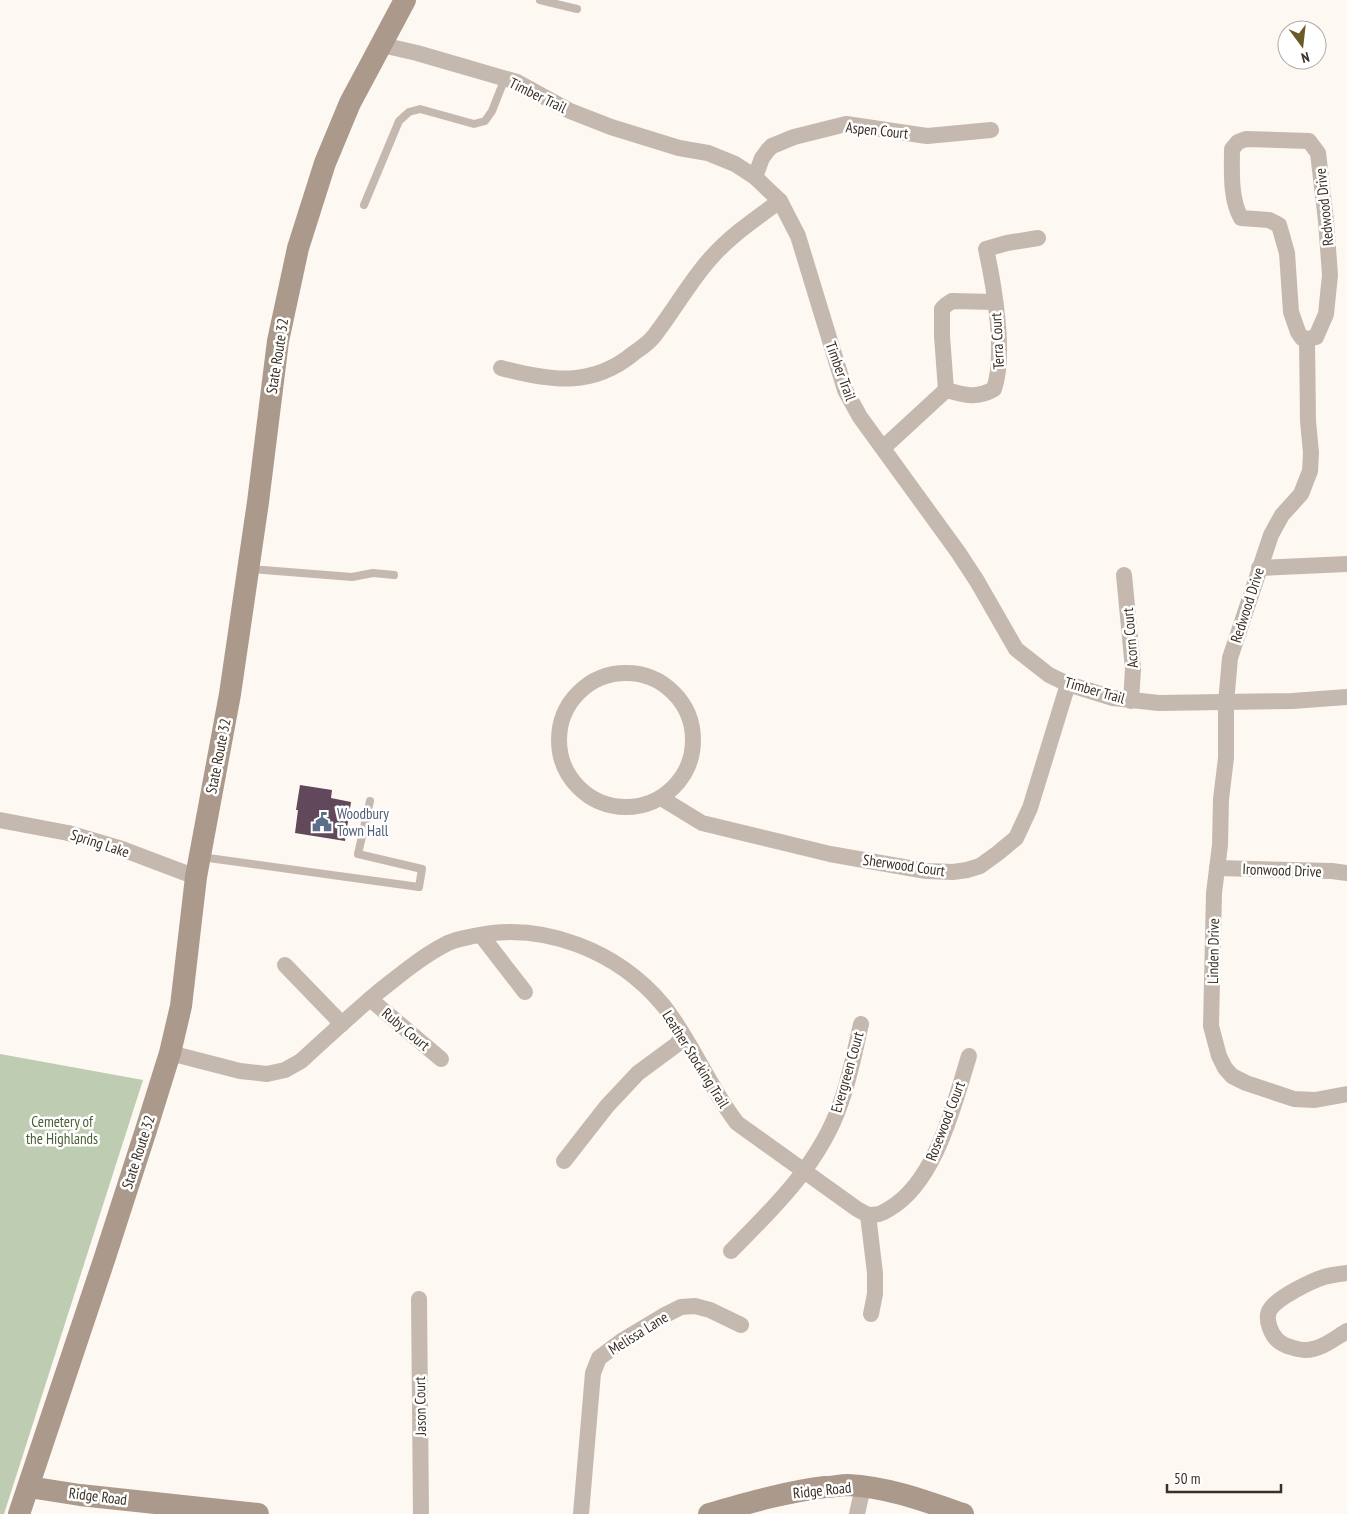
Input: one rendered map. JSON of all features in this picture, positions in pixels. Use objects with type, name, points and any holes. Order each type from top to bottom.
[{"type":"main road","name":"State Route 32","points":[[19,1514],[105,1257],[170,1053],[181,1006],[198,867],[230,694],[278,341],[298,248],[325,163],[350,103],[405,0]]},
{"type":"main road","name":"Ridge Road","points":[[709,1514],[779,1495],[846,1485],[880,1489],[910,1496],[963,1514]]},
{"type":"main road","name":"Ridge Road","points":[[29,1486],[80,1495],[258,1514]]},
{"type":"street","name":"Timber Trail","points":[[382,45],[506,78],[570,111],[611,127],[679,148],[708,153],[735,164],[755,177],[780,200],[798,236],[845,390],[860,417],[958,552],[1016,649],[1049,674],[1068,684],[1113,698],[1131,701],[1159,703],[1292,701],[1347,697]]},
{"type":"street","name":"Aspen Court","points":[[755,177],[762,158],[772,146],[794,137],[846,124],[927,136],[991,130]]},
{"type":"street","name":"Redwood Drive","points":[[1246,139],[1308,141],[1318,153],[1330,275],[1326,314],[1316,337],[1306,339],[1302,338],[1298,332],[1291,312],[1287,253],[1280,225],[1269,220],[1240,218],[1236,210],[1233,190],[1232,149],[1238,142],[1246,139]]},
{"type":"street","points":[[501,368],[534,377],[568,380],[596,375],[626,360],[653,338],[710,259],[740,230],[780,200]]},
{"type":"street","name":"Terra Court","points":[[994,302],[952,302],[946,304],[942,309],[946,390],[966,396],[986,394],[994,390],[998,377],[998,333],[993,281],[986,250],[1006,243],[1038,238]]},
{"type":"street","name":"Redwood Drive","points":[[1226,702],[1230,658],[1271,535],[1282,515],[1300,494],[1310,471],[1311,453],[1308,421],[1306,339]]},
{"type":"street","points":[[883,448],[946,390]]},
{"type":"street","points":[[1259,568],[1347,564]]},
{"type":"street","name":"Acorn Court","points":[[1124,576],[1133,669],[1131,701]]},
{"type":"street","points":[[627,672],[634,673],[649,676],[668,686],[683,702],[692,722],[694,744],[689,765],[678,784],[661,798],[640,806],[617,806],[595,799],[577,786],[572,779],[564,766],[559,744],[561,722],[571,701],[586,686],[605,676],[627,672]]},
{"type":"street","name":"Sherwood Court","points":[[661,798],[702,823],[830,854],[926,871],[953,872],[967,870],[980,866],[998,854],[1016,838],[1030,808],[1068,684]]},
{"type":"street","name":"Linden Drive","points":[[1226,702],[1226,758],[1221,799],[1220,845],[1214,893],[1211,1026],[1218,1056],[1232,1076],[1246,1083],[1294,1099],[1315,1100],[1347,1095]]},
{"type":"street","name":"Spring Lake","points":[[0,820],[68,832],[122,849],[198,867]]},
{"type":"street","name":"Ironwood Drive","points":[[1217,868],[1347,873]]},
{"type":"street","name":"Leather Stocking Trail","points":[[170,1053],[240,1071],[267,1074],[285,1070],[301,1061],[403,971],[450,942],[509,931],[554,936],[597,952],[636,978],[663,1005],[726,1109],[737,1123],[804,1172],[868,1215]]},
{"type":"street","points":[[481,935],[525,992]]},
{"type":"street","points":[[285,965],[342,1024]]},
{"type":"street","name":"Ruby Court","points":[[370,999],[441,1059]]},
{"type":"street","name":"Evergreen Court","points":[[731,1251],[778,1204],[804,1172],[825,1139],[841,1102],[861,1024]]},
{"type":"street","points":[[564,1161],[607,1106],[638,1073],[676,1044],[683,1036]]},
{"type":"street","name":"Rosewood Court","points":[[868,1215],[880,1214],[898,1204],[918,1184],[926,1172],[945,1129],[970,1056]]},
{"type":"street","points":[[868,1215],[875,1273],[875,1294],[871,1314]]},
{"type":"street","points":[[1347,1273],[1324,1277],[1281,1298],[1270,1309],[1268,1315],[1270,1328],[1277,1340],[1282,1344],[1305,1350],[1321,1347],[1347,1331]]},
{"type":"street","name":"Jason Court","points":[[419,1298],[421,1514]]},
{"type":"street","name":"Melissa Lane","points":[[581,1514],[593,1372],[599,1358],[623,1340],[663,1316],[681,1308],[695,1306],[710,1310],[741,1324]]},
{"type":"street","points":[[857,1514],[863,1487]]},
{"type":"lane","points":[[540,0],[577,9]]},
{"type":"lane","points":[[364,205],[399,121],[409,112],[420,110],[474,124],[485,122],[492,111],[506,78]]},
{"type":"lane","points":[[248,569],[352,577],[373,572],[394,576]]},
{"type":"lane","points":[[198,867],[419,886],[422,869],[358,854],[370,801]]},
{"type":"green space","name":"Cemetery of the Highlands","points":[[0,1054],[143,1080],[4,1514],[0,1514]]},
{"type":"building","name":"Woodbury Town Hall","points":[[300,785],[332,790],[331,798],[351,802],[345,841],[295,833]]},
{"type":"place","name":"Woodbury Town Hall","points":[[322,822]]}]
